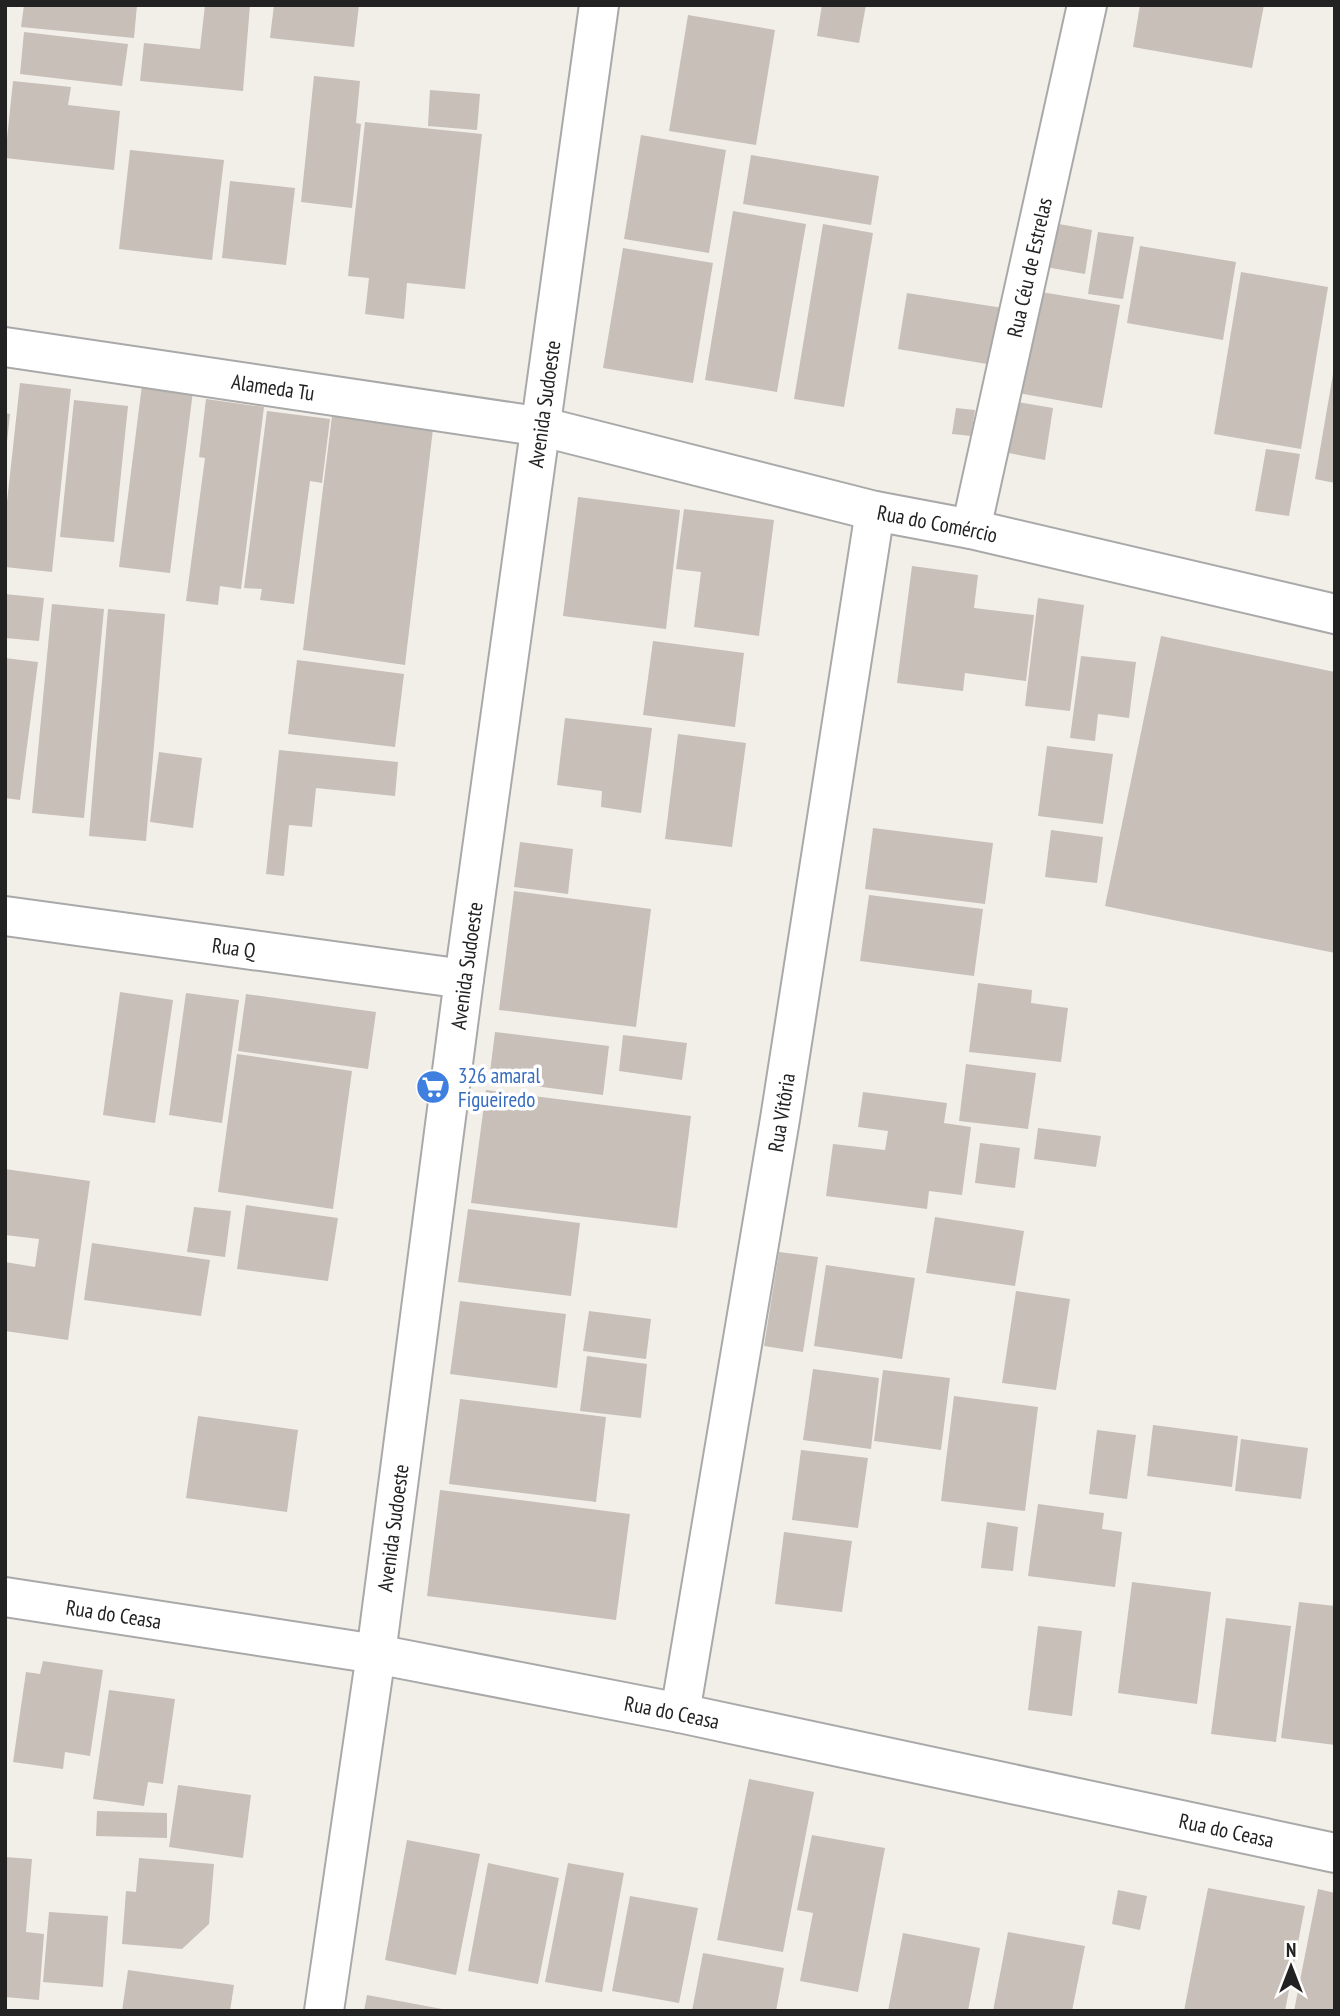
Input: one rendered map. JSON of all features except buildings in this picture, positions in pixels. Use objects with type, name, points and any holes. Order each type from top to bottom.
[{"type":"street","name":"Avenida Sudoeste","points":[[324,2011],[376,1654],[464,979],[543,427],[599,5]]},
{"type":"street","name":"Rua Céu de Estrelas","points":[[971,529],[1087,5]]},
{"type":"street","name":"Alameda Tu","points":[[5,347],[543,427]]},
{"type":"street","name":"Rua do Comércio","points":[[543,427],[875,511],[971,529],[1335,614]]},
{"type":"street","name":"Rua Vitôria","points":[[680,1713],[780,1119],[875,511]]},
{"type":"street","name":"Rua Q","points":[[5,916],[464,979]]},
{"type":"street","name":"Rua do Ceasa","points":[[5,1597],[376,1654],[680,1713],[1335,1853]]},
{"type":"place","name":"326 amaral Figueiredo","points":[[433,1087]]}]
